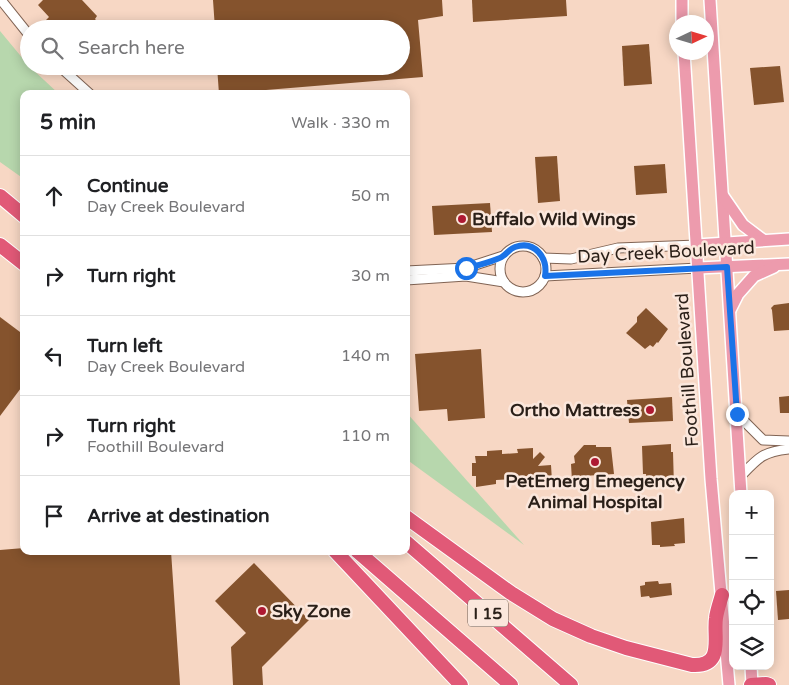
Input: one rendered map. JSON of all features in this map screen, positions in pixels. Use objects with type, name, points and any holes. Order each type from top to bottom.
[{"type":"highway","points":[[0,196],[20,213]]},
{"type":"highway","points":[[0,245],[20,261]]},
{"type":"highway","points":[[410,520],[511,593],[553,619],[591,636],[618,645],[692,665],[702,665],[708,662],[715,653],[717,647],[716,618],[722,595]]},
{"type":"highway","name":"I 15","points":[[410,545],[571,685]]},
{"type":"highway","points":[[339,555],[461,685]]},
{"type":"highway","name":"I 15","points":[[362,555],[512,685]]},
{"type":"highway","points":[[752,685],[769,685]]},
{"type":"main road","points":[[682,0],[682,15]]},
{"type":"main road","points":[[710,0],[741,490]]},
{"type":"main road","name":"Foothill Boulevard","points":[[684,60],[711,479],[729,685]]},
{"type":"main road","points":[[723,196],[743,225],[763,240]]},
{"type":"main road","name":"Day Creek Boulevard","points":[[696,245],[789,239]]},
{"type":"main road","points":[[730,310],[738,294],[754,276],[784,264]]},
{"type":"main road","name":"Day Creek Boulevard","points":[[698,268],[784,264]]},
{"type":"main road","points":[[751,670],[752,685]]},
{"type":"street","points":[[1,0],[20,24]]},
{"type":"street","points":[[69,75],[86,90]]},
{"type":"street","name":"Day Creek Boulevard","points":[[543,258],[571,259],[618,248],[696,245]]},
{"type":"street","points":[[410,271],[466,268],[503,256],[511,249],[523,246],[535,249],[543,258],[545,276],[535,288],[528,291],[513,290],[504,282],[500,269],[503,256]]},
{"type":"street","name":"Day Creek Boulevard","points":[[545,276],[698,268]]},
{"type":"street","points":[[410,280],[466,276],[504,282]]},
{"type":"street","points":[[737,414],[763,440],[789,440]]},
{"type":"street","points":[[740,477],[764,454],[789,449]]},
{"type":"green space","points":[[0,31],[20,55],[20,75],[39,75],[55,90],[20,90],[20,176],[0,162]]},
{"type":"green space","points":[[410,417],[524,545],[410,462]]},
{"type":"building","points":[[43,0],[82,0],[97,16],[96,20],[46,20],[49,17],[38,5]]},
{"type":"building","points":[[213,0],[442,0],[443,16],[418,20],[423,77],[267,90],[219,90],[218,75],[410,75],[410,20],[214,20]]},
{"type":"building","points":[[472,0],[566,0],[567,16],[473,22]]},
{"type":"building","points":[[649,44],[652,84],[624,86],[622,46]]},
{"type":"building","points":[[780,66],[784,102],[754,105],[750,68]]},
{"type":"building","points":[[557,156],[560,201],[538,203],[535,157]]},
{"type":"building","points":[[665,164],[667,193],[636,195],[634,166]]},
{"type":"building","name":"Buffalo Wild Wings","points":[[490,203],[492,232],[434,235],[432,206]]},
{"type":"building","points":[[789,303],[789,330],[774,331],[771,308],[774,305]]},
{"type":"building","points":[[646,308],[668,329],[658,343],[653,347],[650,345],[645,349],[626,333],[637,322],[637,317]]},
{"type":"building","points":[[0,317],[20,332],[20,389],[0,416]]},
{"type":"building","points":[[481,349],[485,418],[448,421],[447,409],[419,411],[415,354]]},
{"type":"building","points":[[789,396],[789,413],[780,413],[779,397]]},
{"type":"building","name":"Ortho Mattress","points":[[672,397],[673,421],[629,423],[627,400]]},
{"type":"building","points":[[671,444],[674,487],[663,488],[663,483],[647,484],[646,474],[643,474],[642,446]]},
{"type":"building","name":"PetEmerg Emegency Animal Hospital","points":[[584,445],[611,447],[614,474],[583,476],[583,480],[572,481],[571,464],[575,463],[574,456]]},
{"type":"building","points":[[533,448],[533,459],[540,452],[545,457],[538,466],[551,465],[552,481],[541,481],[541,479],[537,478],[496,480],[496,484],[476,487],[476,476],[472,476],[472,463],[476,463],[475,456],[487,456],[487,451],[502,450],[502,454],[518,453],[517,449]]},
{"type":"building","points":[[684,518],[685,543],[660,547],[660,545],[652,545],[651,522]]},
{"type":"building","points":[[20,548],[20,555],[171,555],[180,685],[0,685],[0,550]]},
{"type":"building","name":"Sky Zone","points":[[254,563],[309,620],[262,667],[263,685],[233,685],[231,647],[246,633],[215,601]]},
{"type":"building","points":[[658,581],[659,584],[671,583],[672,595],[650,598],[649,596],[641,597],[640,586],[645,585],[645,582]]},
{"type":"building","points":[[789,590],[789,619],[778,620],[776,591]]},
{"type":"place","name":"Buffalo Wild Wings","points":[[462,219]]},
{"type":"place","name":"Ortho Mattress","points":[[650,410]]},
{"type":"place","name":"PetEmerg Emegency Animal Hospital","points":[[595,462]]},
{"type":"place","name":"Sky Zone","points":[[262,611]]},
{"type":"route","points":[[466,268],[503,256],[517,246],[530,246],[540,253],[545,264],[545,276],[727,267],[737,414]]}]
